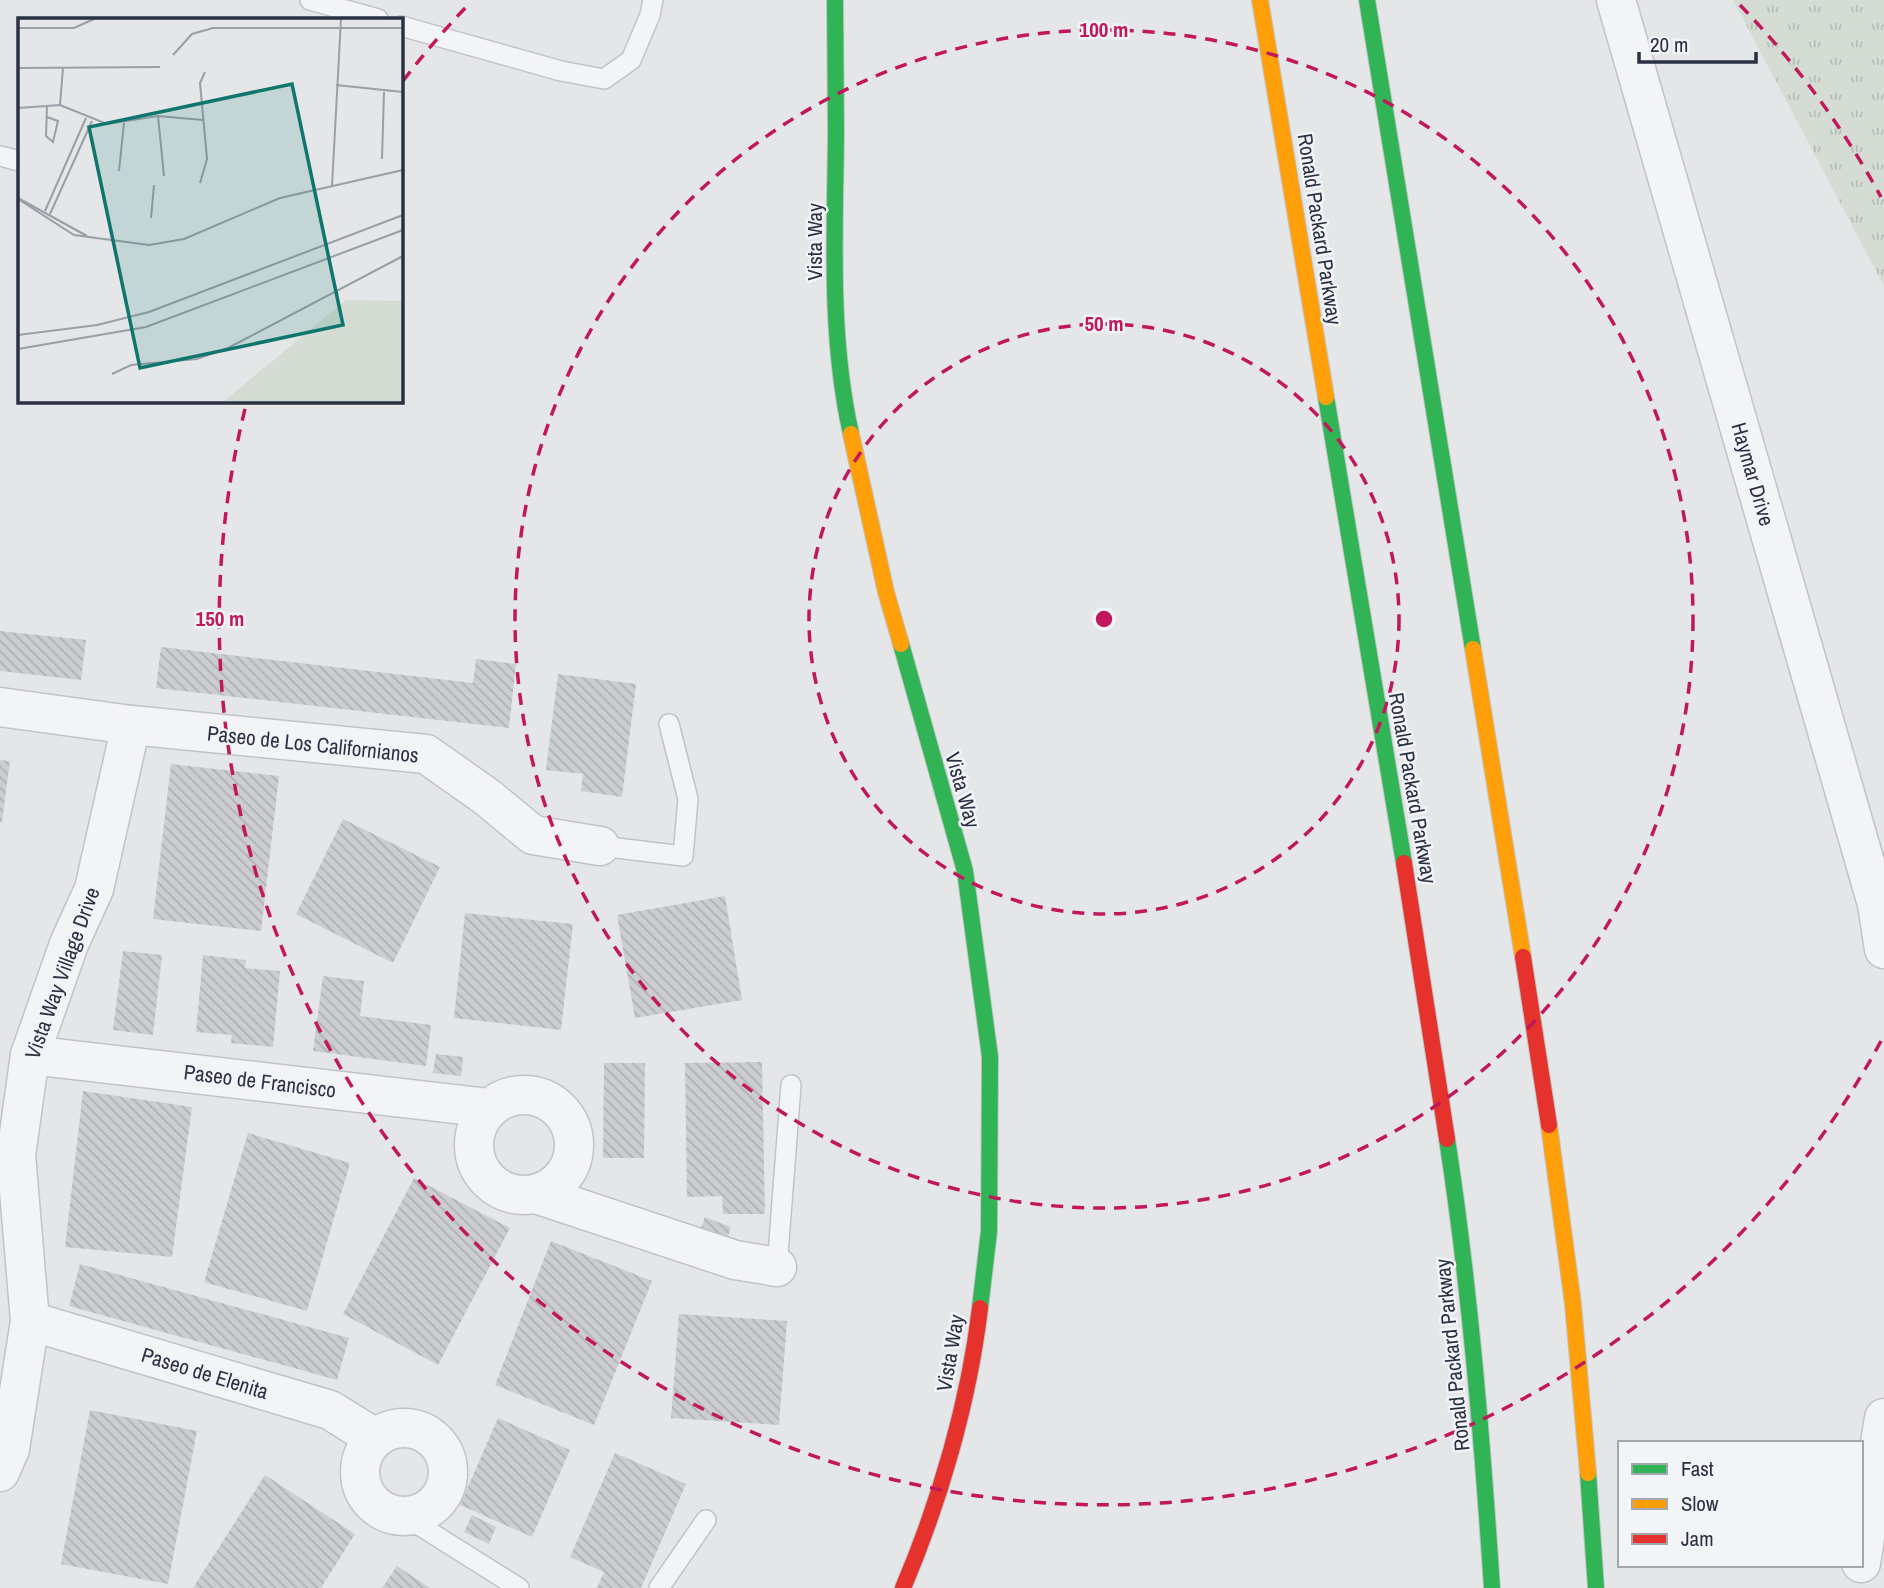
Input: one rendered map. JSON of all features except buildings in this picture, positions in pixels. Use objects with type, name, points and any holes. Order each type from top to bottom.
[{"type":"main road","name":"Vista Way","points":[[835,0],[833,269],[844,404],[886,592],[965,871],[990,1057],[989,1231],[977,1331],[958,1423],[920,1548],[903,1588]]},
{"type":"main road","name":"Ronald Packard Parkway","points":[[1261,0],[1426,990],[1458,1209],[1482,1433],[1492,1588]]},
{"type":"main road","points":[[1367,0],[1539,1054],[1573,1304],[1596,1588]]},
{"type":"street","name":"Haymar Drive","points":[[1616,0],[1877,904],[1884,949]]},
{"type":"street","name":"Paseo de Los Californianos","points":[[0,707],[131,725],[426,754],[487,797],[533,835],[600,846]]},
{"type":"street","name":"Vista Way Village Drive","points":[[0,1472],[10,1449],[30,1321],[16,1155],[30,1055],[69,944],[94,889],[131,725]]},
{"type":"street","name":"Paseo de Francisco","points":[[30,1055],[489,1108],[503,1098],[537,1096],[552,1102],[564,1114],[572,1129],[575,1146],[564,1177],[551,1188],[536,1195]]},
{"type":"street","points":[[489,1108],[479,1121],[474,1137],[474,1154],[480,1170],[490,1183],[504,1191],[520,1196],[536,1195],[736,1260],[777,1267]]},
{"type":"street","name":"Paseo de Elenita","points":[[30,1321],[330,1410],[375,1438]]},
{"type":"street","points":[[1863,1551],[1884,1418]]},
{"type":"street","points":[[403,1427],[432,1437],[442,1449],[448,1478],[443,1493],[434,1505],[421,1514],[406,1517],[392,1516],[380,1510],[370,1501],[360,1476],[360,1463],[367,1447],[375,1438],[389,1430],[403,1427]]},
{"type":"street","points":[[1857,1588],[1860,1567]]},
{"type":"lane","points":[[310,0],[374,18]]},
{"type":"lane","points":[[402,26],[561,71],[604,79],[631,60],[650,15],[653,0]]},
{"type":"lane","points":[[0,156],[18,161]]},
{"type":"lane","points":[[600,846],[683,856],[688,799],[669,724]]},
{"type":"lane","points":[[777,1267],[791,1085]]},
{"type":"lane","points":[[406,1517],[519,1588]]},
{"type":"lane","points":[[659,1588],[706,1520]]},
{"type":"green space","points":[[1733,0],[1884,0],[1884,286]]},
{"type":"traffic: fast","points":[[835,0],[836,322],[851,434]]},
{"type":"traffic: fast","points":[[1367,0],[1473,649]]},
{"type":"traffic: fast","points":[[1326,397],[1404,863]]},
{"type":"traffic: fast","points":[[901,644],[965,871],[990,1057],[989,1231],[980,1308]]},
{"type":"traffic: fast","points":[[1447,1139],[1474,1363],[1492,1588]]},
{"type":"traffic: fast","points":[[1588,1473],[1596,1588]]},
{"type":"traffic: slow","points":[[1260,0],[1326,397]]},
{"type":"traffic: slow","points":[[851,434],[886,592],[901,644]]},
{"type":"traffic: slow","points":[[1473,649],[1523,957]]},
{"type":"traffic: slow","points":[[1549,1125],[1573,1304],[1588,1473]]},
{"type":"traffic: jam","points":[[1404,863],[1447,1139]]},
{"type":"traffic: jam","points":[[1523,957],[1549,1125]]},
{"type":"traffic: jam","points":[[903,1588],[941,1486],[961,1415],[980,1308]]}]
